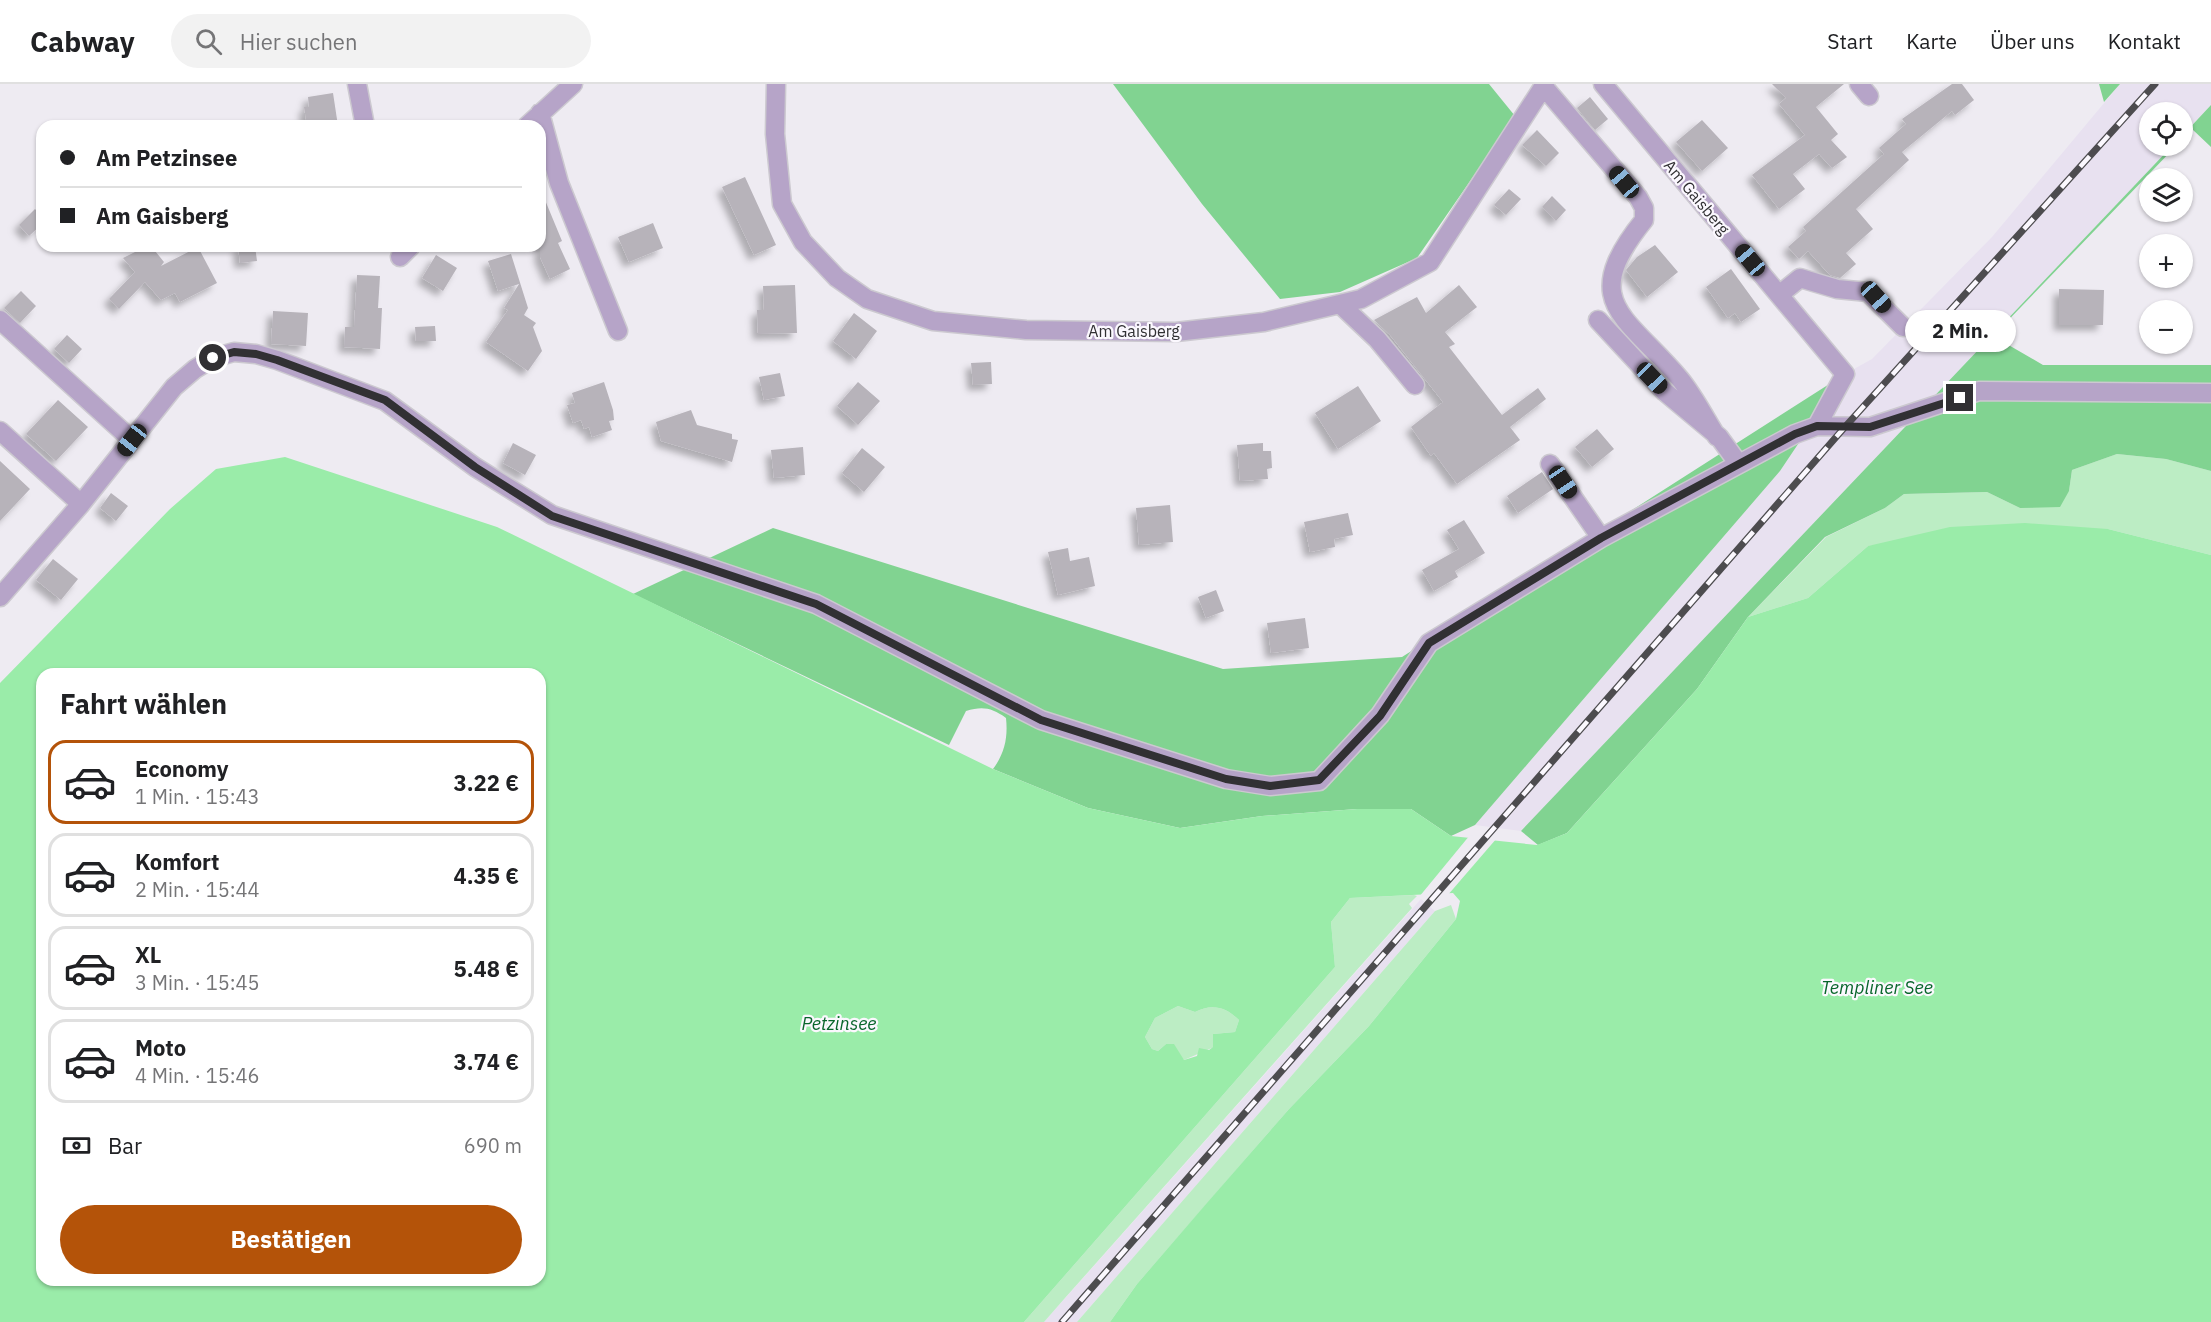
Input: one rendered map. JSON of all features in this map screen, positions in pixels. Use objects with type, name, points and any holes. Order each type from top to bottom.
[{"type":"street","points":[[357,84],[364,120]]},
{"type":"street","points":[[533,120],[573,84]]},
{"type":"street","name":"Am Gaisberg","points":[[776,84],[775,134],[783,204],[803,242],[837,278],[867,299],[933,321],[1026,330],[1176,332],[1264,322],[1360,299],[1430,262],[1544,85]]},
{"type":"street","name":"Am Gaisberg","points":[[1603,84],[1845,374],[1817,426]]},
{"type":"street","points":[[1544,85],[1638,197],[1644,208],[1644,220],[1620,253],[1612,279],[1615,309],[1681,380],[1717,436],[1738,463]]},
{"type":"street","points":[[546,152],[618,331]]},
{"type":"street","points":[[1779,295],[1800,278],[1837,289],[1868,292],[1903,327]]},
{"type":"street","points":[[1340,304],[1377,339],[1414,385]]},
{"type":"street","points":[[0,320],[132,440]]},
{"type":"street","points":[[1598,320],[1665,392],[1717,436]]},
{"type":"street","points":[[0,597],[81,504],[174,387],[195,369],[213,358],[234,352],[277,360],[385,400],[475,467],[552,516],[816,604],[1041,720],[1226,779],[1270,786],[1319,780],[1380,716],[1429,643],[1601,538],[1777,442],[1817,426],[1870,427],[1979,391],[2211,393]]},
{"type":"street","points":[[0,431],[81,504]]},
{"type":"street","points":[[1550,464],[1601,538]]},
{"type":"shaded area","points":[[1113,84],[1489,84],[1515,116],[1417,258],[1340,292],[1280,299],[1202,204]]},
{"type":"shaded area","points":[[2099,84],[2120,84],[2104,102]]},
{"type":"shaded area","points":[[2120,84],[2211,84],[2211,105],[2193,124],[2193,102],[2139,102],[2139,156],[2162,156],[2151,168],[2139,168],[2139,181],[1521,831],[1475,825],[1780,471],[1845,374],[1872,359],[1992,237]]},
{"type":"shaded area","points":[[2211,105],[2211,147],[2193,130],[2193,124]]},
{"type":"shaded area","points":[[2162,156],[2166,156],[2155,168],[2151,168]]},
{"type":"shaded area","points":[[2139,181],[2139,184],[1993,336],[2043,365],[2211,365],[2211,471],[2166,459],[2117,454],[2072,470],[2069,491],[2060,507],[2020,508],[1987,492],[1904,494],[1885,508],[1825,537],[1748,617],[1697,689],[1567,833],[1538,845],[1521,831]]},
{"type":"shaded area","points":[[1845,374],[1780,471],[1475,825],[1451,836],[1411,809],[1357,809],[1262,816],[1180,828],[1088,808],[993,769],[1003,751],[1006,732],[1006,718],[996,712],[982,708],[966,711],[949,745],[633,594],[773,528],[1223,669],[1402,657]]},
{"type":"shaded area","points":[[2117,454],[2166,459],[2211,471],[2211,555],[2108,529],[1868,546],[1808,598],[1748,617],[1826,537],[1885,508],[1904,494],[1987,492],[2020,508],[2069,491],[2072,470]]},
{"type":"shaded area","points":[[1417,896],[1409,904],[1412,908],[1044,1322],[1024,1322],[1335,967],[1331,922],[1350,898]]},
{"type":"shaded area","points":[[1421,899],[1435,911],[1077,1322],[1044,1322]]},
{"type":"shaded area","points":[[1451,905],[1456,919],[1369,1026],[1289,1109],[1137,1284],[1110,1322],[1077,1322],[1435,911]]},
{"type":"shaded area","points":[[1178,1006],[1195,1012],[1213,1007],[1224,1009],[1239,1020],[1235,1032],[1213,1034],[1214,1047],[1184,1060],[1166,1044],[1158,1051],[1152,1049],[1145,1037],[1155,1018]]},
{"type":"water","points":[[285,457],[497,527],[993,769],[1088,808],[1180,828],[1262,816],[1357,809],[1411,809],[1451,836],[1537,845],[1567,833],[1697,689],[1748,617],[1808,598],[1868,546],[1950,527],[2025,523],[2108,529],[2211,555],[2211,1322],[1110,1322],[1137,1284],[1289,1109],[1369,1026],[1456,919],[1460,901],[1453,893],[1350,898],[1331,922],[1335,967],[1024,1322],[0,1322],[0,683],[170,509],[216,469]],"holes":[[[1178,1006],[1195,1012],[1213,1007],[1224,1009],[1239,1020],[1235,1032],[1213,1034],[1213,1047],[1209,1050],[1199,1048],[1197,1056],[1184,1060],[1174,1044],[1166,1044],[1158,1051],[1152,1049],[1145,1037],[1155,1018]]]},
{"type":"pier","points":[[1470,835],[1497,838],[1447,896],[1419,897]]},
{"type":"building","points":[[1772,84],[1844,84],[1816,107],[1838,134],[1831,140],[1847,157],[1832,168],[1819,154],[1793,174],[1805,189],[1779,209],[1752,175],[1805,135],[1779,104],[1786,98]]},
{"type":"building","points":[[1952,84],[1962,84],[1974,100],[1955,115],[1952,111],[1902,152],[1909,160],[1856,209],[1873,229],[1846,253],[1856,264],[1840,278],[1830,275],[1808,251],[1799,259],[1788,247],[1806,231],[1803,227],[1884,154],[1879,148],[1906,124],[1902,119]]},
{"type":"building","points":[[333,93],[337,120],[306,120],[304,107],[309,107],[308,97]]},
{"type":"building","points":[[1590,97],[1608,119],[1595,130],[1577,108]]},
{"type":"building","points":[[1702,120],[1728,148],[1702,171],[1676,142]]},
{"type":"building","points":[[1537,130],[1559,153],[1546,166],[1522,145]]},
{"type":"building","points":[[745,177],[776,245],[754,255],[722,187]]},
{"type":"building","points":[[1509,189],[1521,199],[1506,215],[1494,205]]},
{"type":"building","points":[[1552,196],[1566,210],[1556,221],[1542,207]]},
{"type":"building","points":[[546,202],[562,241],[558,243],[570,269],[550,279],[540,252],[546,252]]},
{"type":"building","points":[[35,209],[36,230],[29,236],[19,225]]},
{"type":"building","points":[[653,223],[663,248],[629,262],[618,237]]},
{"type":"building","points":[[1655,245],[1678,272],[1647,297],[1626,270],[1637,257]]},
{"type":"building","points":[[135,252],[156,252],[164,262],[161,266],[188,252],[201,252],[217,283],[180,302],[175,293],[161,300],[145,282],[119,309],[109,299],[135,272],[123,258]]},
{"type":"building","points":[[239,252],[256,252],[257,261],[240,263]]},
{"type":"building","points":[[511,254],[528,308],[524,315],[536,323],[533,327],[542,351],[528,371],[486,342],[508,310],[504,308],[519,284],[498,291],[488,261]]},
{"type":"building","points":[[436,255],[457,268],[443,291],[422,278]]},
{"type":"building","points":[[1731,269],[1760,309],[1741,322],[1735,313],[1728,318],[1706,287]]},
{"type":"building","points":[[357,275],[380,276],[378,308],[382,308],[380,349],[344,347],[345,327],[354,327]]},
{"type":"building","points":[[795,285],[797,333],[758,334],[757,310],[764,310],[763,286]]},
{"type":"building","points":[[1459,285],[1477,307],[1445,332],[1455,344],[1449,347],[1502,415],[1538,388],[1546,399],[1510,427],[1520,440],[1457,484],[1434,453],[1431,456],[1411,427],[1443,402],[1390,335],[1374,320],[1417,297],[1426,313]]},
{"type":"building","points":[[2059,289],[2104,290],[2103,325],[2059,325]]},
{"type":"building","points":[[21,291],[36,306],[20,323],[4,308]]},
{"type":"building","points":[[273,311],[308,313],[306,346],[271,344]]},
{"type":"building","points":[[854,313],[877,331],[856,359],[833,341]]},
{"type":"building","points":[[435,326],[436,341],[416,341],[415,327]]},
{"type":"building","points":[[67,335],[82,349],[69,363],[54,349]]},
{"type":"building","points":[[991,362],[992,384],[973,385],[971,363]]},
{"type":"building","points":[[780,373],[785,396],[764,400],[759,377]]},
{"type":"building","points":[[604,382],[613,410],[614,420],[609,421],[612,430],[592,437],[589,427],[584,429],[581,420],[573,423],[567,405],[575,403],[572,393]]},
{"type":"building","points":[[858,382],[880,401],[858,425],[837,406]]},
{"type":"building","points":[[1358,386],[1381,421],[1338,449],[1315,413]]},
{"type":"building","points":[[58,400],[88,427],[56,461],[26,434]]},
{"type":"building","points":[[691,410],[697,425],[732,434],[732,439],[738,440],[732,462],[661,441],[656,422]]},
{"type":"building","points":[[1597,429],[1614,449],[1592,467],[1575,447]]},
{"type":"building","points":[[513,443],[536,455],[525,475],[503,463]]},
{"type":"building","points":[[1263,443],[1263,451],[1271,451],[1272,468],[1267,469],[1268,479],[1240,481],[1237,445]]},
{"type":"building","points":[[803,447],[805,475],[774,478],[771,450]]},
{"type":"building","points":[[862,448],[885,467],[864,492],[842,473]]},
{"type":"building","points":[[0,461],[30,489],[0,521]]},
{"type":"building","points":[[1542,472],[1553,489],[1518,513],[1507,496]]},
{"type":"building","points":[[111,493],[128,506],[116,521],[100,508]]},
{"type":"building","points":[[1170,505],[1173,542],[1139,545],[1136,508]]},
{"type":"building","points":[[1348,513],[1353,535],[1334,539],[1335,547],[1310,552],[1304,522]]},
{"type":"building","points":[[1464,520],[1485,553],[1455,571],[1458,577],[1434,591],[1422,570],[1459,549],[1447,530]]},
{"type":"building","points":[[1068,548],[1070,561],[1089,557],[1095,586],[1058,595],[1048,552]]},
{"type":"building","points":[[53,559],[78,579],[61,600],[36,580]]},
{"type":"building","points":[[1216,590],[1224,611],[1206,618],[1198,597]]},
{"type":"building","points":[[1305,618],[1309,648],[1271,653],[1267,623]]},
{"type":"railway","points":[[1062,1322],[1844,428],[2155,84]]},
{"type":"route","points":[[213,358],[234,352],[256,354],[385,400],[475,467],[552,516],[816,604],[1041,720],[1226,779],[1270,786],[1319,780],[1380,716],[1429,643],[1601,538],[1795,434],[1817,426],[1870,427],[1960,398]]},
{"type":"water label","name":"Templiner See","points":[[1877,988]]},
{"type":"water label","name":"Petzinsee","points":[[839,1024]]}]
